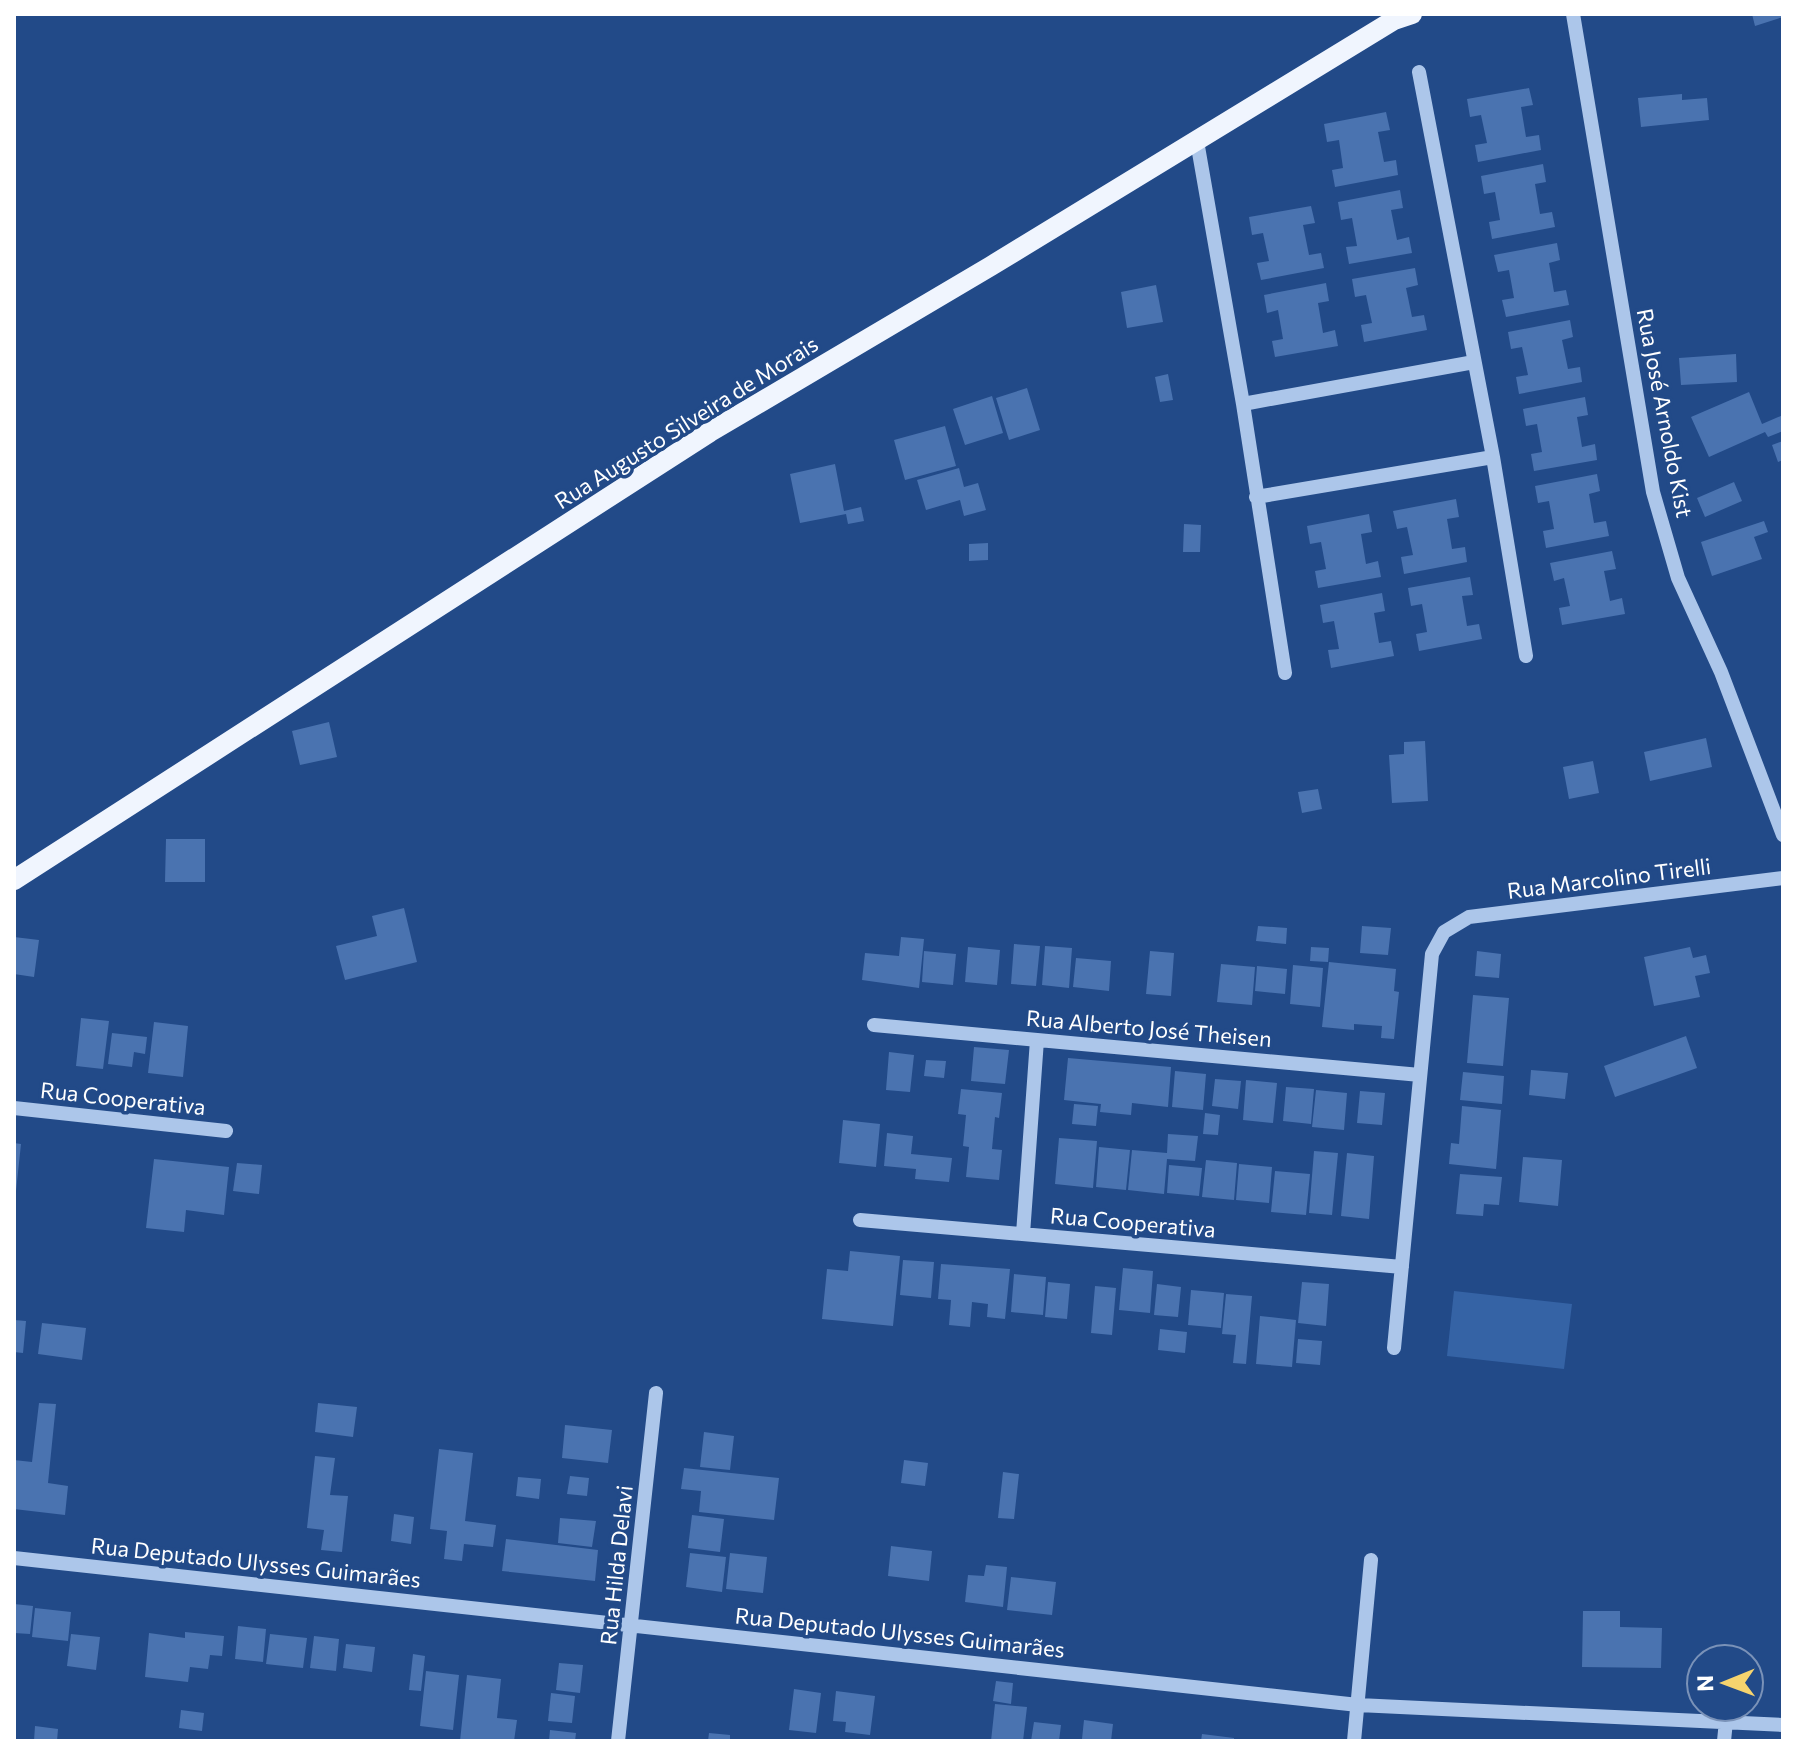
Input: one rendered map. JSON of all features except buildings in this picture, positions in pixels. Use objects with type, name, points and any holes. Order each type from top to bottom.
[{"type":"main road","name":"Rua Augusto Silveira de Morais","points":[[14,880],[710,432],[1402,16]]},
{"type":"street","name":"Rua José Arnoldo Kist","points":[[1563,14],[1575,21],[1653,492],[1678,578],[1721,672],[1783,835]]},
{"type":"street","points":[[1419,72],[1493,457],[1526,656]]},
{"type":"street","points":[[1197,141],[1243,404],[1285,673]]},
{"type":"street","points":[[1243,404],[1474,362]]},
{"type":"street","points":[[1256,497],[1493,457]]},
{"type":"street","name":"Rua Marcolino Tirelli","points":[[1420,1075],[1432,954],[1444,932],[1469,917],[1783,878]]},
{"type":"street","name":"Rua Alberto José Theisen","points":[[874,1025],[1420,1075]]},
{"type":"street","points":[[1023,1234],[1037,1040]]},
{"type":"street","points":[[1394,1348],[1420,1075]]},
{"type":"street","name":"Rua Cooperativa","points":[[14,1108],[226,1131]]},
{"type":"street","name":"Rua Cooperativa","points":[[860,1220],[1402,1267]]},
{"type":"street","name":"Rua Hilda Delavi","points":[[618,1741],[633,1626],[656,1393]]},
{"type":"street","name":"Rua Deputado Ulysses Guimarães","points":[[14,1558],[1358,1705],[1685,1719]]},
{"type":"street","points":[[1354,1741],[1371,1560]]},
{"type":"street","name":"Rua Deputado Ulysses Guimarães","points":[[1754,1723],[1783,1725]]},
{"type":"shaded area","points":[[1454,1291],[1572,1304],[1564,1369],[1447,1356]]}]
